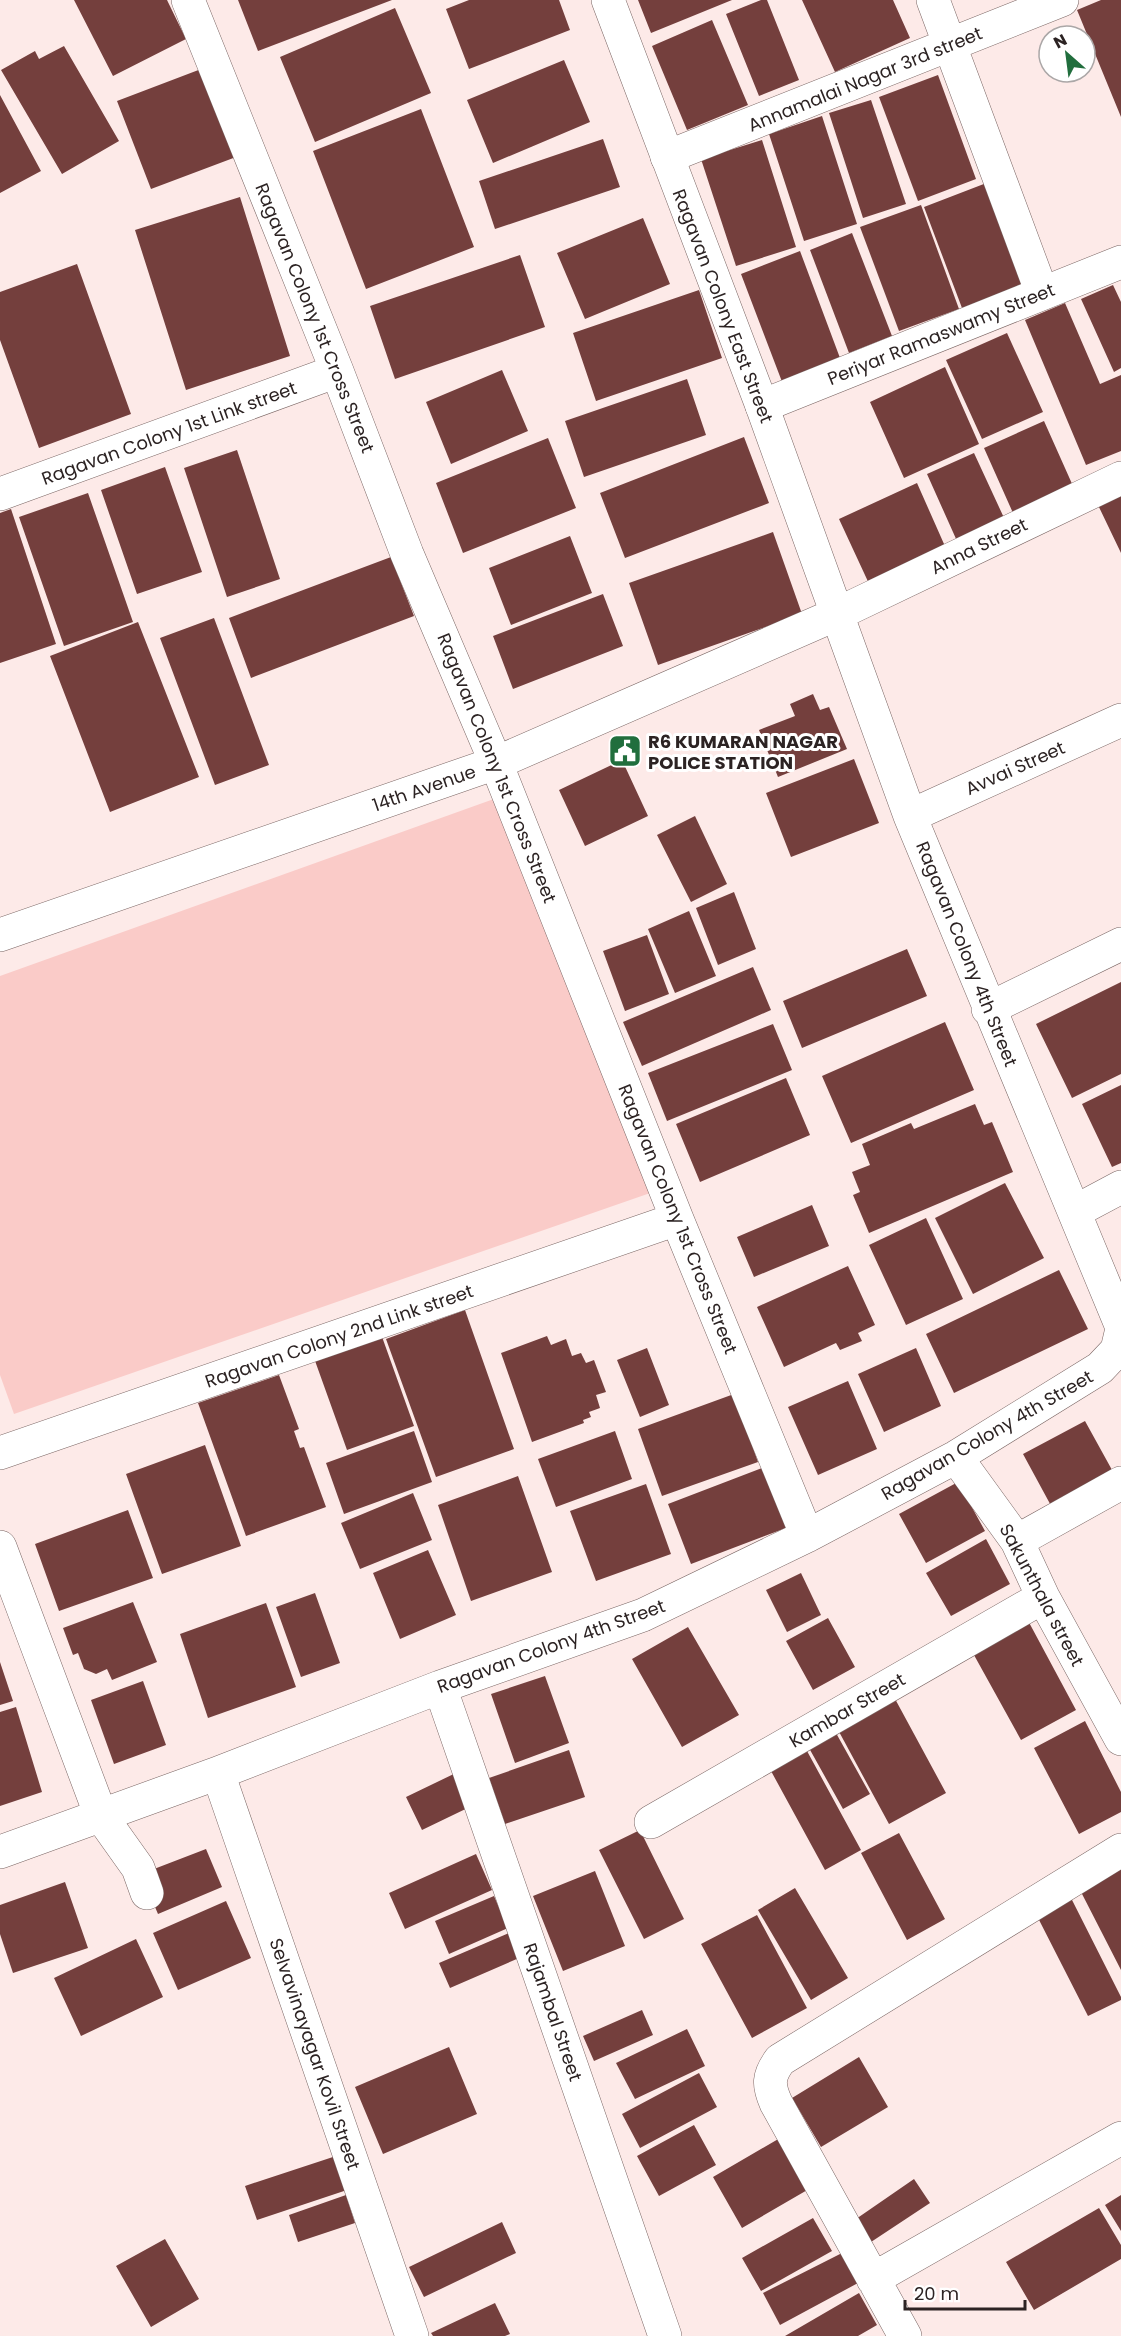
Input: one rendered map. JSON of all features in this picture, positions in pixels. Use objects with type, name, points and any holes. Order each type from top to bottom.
[{"type":"street","name":"Ragavan Colony 1st Cross Street","points":[[188,0],[338,371],[407,554],[496,763],[677,1219],[807,1536]]},
{"type":"street","name":"Ragavan Colony East Street","points":[[608,0],[762,406],[837,614]]},
{"type":"street","points":[[933,0],[1042,293]]},
{"type":"street","name":"Annamalai Nagar 3rd street","points":[[667,157],[1062,0]]},
{"type":"street","name":"Periyar Ramaswamy Street","points":[[762,406],[1121,262]]},
{"type":"street","name":"Ragavan Colony 1st Link street","points":[[0,494],[338,371]]},
{"type":"street","name":"Anna Street","points":[[837,614],[1121,478]]},
{"type":"street","name":"14th Avenue","points":[[0,935],[496,763],[837,614]]},
{"type":"street","name":"Ragavan Colony 4th Street","points":[[837,614],[910,816],[988,1009],[1076,1211],[1121,1324]]},
{"type":"street","name":"Avvai Street","points":[[910,816],[1121,720]]},
{"type":"street","points":[[988,1009],[1121,944]]},
{"type":"street","points":[[1076,1211],[1121,1187]]},
{"type":"street","name":"Ragavan Colony 2nd Link street","points":[[0,1453],[677,1219]]},
{"type":"street","name":"Ragavan Colony 4th Street","points":[[0,1852],[218,1773],[440,1687],[643,1615],[807,1536],[956,1456],[1101,1368],[1117,1350],[1121,1333]]},
{"type":"street","name":"Sakunthala street","points":[[956,1456],[1017,1541],[1043,1597],[1121,1739]]},
{"type":"street","points":[[1017,1541],[1121,1483]]},
{"type":"street","points":[[0,1547],[101,1816],[138,1868],[147,1893]]},
{"type":"street","name":"Kambar Street","points":[[651,1822],[1043,1597]]},
{"type":"street","name":"Rajambal Street","points":[[440,1687],[665,2336]]},
{"type":"street","name":"Selvavinayagar Kovil Street","points":[[218,1773],[412,2336]]},
{"type":"street","points":[[905,2336],[776,2103],[768,2086],[771,2072],[780,2060],[1121,1850]]},
{"type":"street","points":[[873,2279],[1121,2138]]},
{"type":"shaded area","points":[[505,795],[656,1191],[14,1414],[0,1375],[0,976]]},
{"type":"building","points":[[74,0],[167,0],[186,39],[113,76]]},
{"type":"building","points":[[238,0],[392,0],[258,51]]},
{"type":"building","points":[[469,0],[559,0],[570,30],[469,69],[446,9]]},
{"type":"building","points":[[638,0],[732,0],[651,33]]},
{"type":"building","points":[[761,0],[767,0],[799,80],[759,96],[726,14]]},
{"type":"building","points":[[802,0],[893,0],[910,38],[835,72]]},
{"type":"building","points":[[1101,0],[1121,0],[1121,117],[1097,59],[1097,24],[1083,24],[1077,10]]},
{"type":"building","points":[[395,8],[431,93],[315,142],[280,57]]},
{"type":"building","points":[[712,20],[748,105],[687,130],[652,46]]},
{"type":"building","points":[[64,46],[119,141],[62,174],[1,70],[35,51],[39,59]]},
{"type":"building","points":[[564,60],[590,122],[493,163],[467,100]]},
{"type":"building","points":[[209,66],[244,154],[151,189],[117,101]]},
{"type":"building","points":[[938,75],[976,179],[918,201],[879,97]]},
{"type":"building","points":[[0,95],[41,171],[0,193]]},
{"type":"building","points":[[871,100],[906,204],[863,218],[829,113]]},
{"type":"building","points":[[421,109],[474,247],[366,289],[313,151]]},
{"type":"building","points":[[822,116],[857,224],[804,241],[769,134]]},
{"type":"building","points":[[603,139],[620,187],[495,229],[479,181]]},
{"type":"building","points":[[762,140],[796,247],[736,266],[701,159]]},
{"type":"building","points":[[989,182],[1027,283],[962,308],[924,207]]},
{"type":"building","points":[[240,197],[290,356],[186,390],[135,230]]},
{"type":"building","points":[[921,205],[959,309],[899,331],[860,227]]},
{"type":"building","points":[[643,218],[670,284],[585,319],[557,253]]},
{"type":"building","points":[[852,233],[892,336],[849,353],[810,250]]},
{"type":"building","points":[[800,251],[843,366],[784,387],[741,274]]},
{"type":"building","points":[[520,255],[545,327],[395,379],[370,306]]},
{"type":"building","points":[[77,264],[131,414],[39,448],[0,340],[0,292]]},
{"type":"building","points":[[1113,285],[1121,302],[1121,368],[1114,372],[1081,299]]},
{"type":"building","points":[[699,290],[722,358],[596,401],[573,333]]},
{"type":"building","points":[[1065,303],[1100,384],[1121,375],[1121,451],[1086,465],[1025,320]]},
{"type":"building","points":[[1007,333],[1043,412],[982,439],[946,360]]},
{"type":"building","points":[[945,367],[979,444],[904,478],[870,402]]},
{"type":"building","points":[[502,370],[528,431],[451,464],[426,402]]},
{"type":"building","points":[[687,379],[706,435],[584,477],[565,421]]},
{"type":"building","points":[[1044,421],[1073,486],[1013,513],[984,448]]},
{"type":"building","points":[[744,437],[769,503],[625,558],[600,493]]},
{"type":"building","points":[[548,438],[576,508],[463,553],[436,483]]},
{"type":"building","points":[[237,450],[280,579],[227,597],[184,468]]},
{"type":"building","points":[[974,453],[1005,520],[957,541],[927,474]]},
{"type":"building","points":[[165,467],[202,572],[137,594],[101,490]]},
{"type":"building","points":[[917,483],[948,553],[871,588],[839,519]]},
{"type":"building","points":[[88,493],[133,622],[64,646],[19,517]]},
{"type":"building","points":[[1121,494],[1121,553],[1098,505]]},
{"type":"building","points":[[11,509],[56,644],[0,663],[0,513]]},
{"type":"building","points":[[773,532],[802,614],[658,665],[629,583]]},
{"type":"building","points":[[570,536],[592,593],[511,625],[489,568]]},
{"type":"building","points":[[391,557],[414,616],[251,678],[229,618]]},
{"type":"building","points":[[603,594],[623,646],[513,689],[493,636]]},
{"type":"building","points":[[214,618],[269,765],[215,785],[160,638]]},
{"type":"building","points":[[138,622],[199,777],[110,812],[50,656]]},
{"type":"building","points":[[813,694],[820,710],[829,707],[847,749],[778,777],[759,730],[795,716],[790,704]]},
{"type":"building","points":[[854,759],[879,823],[791,857],[766,793]]},
{"type":"building","points":[[622,760],[648,816],[585,846],[559,790]]},
{"type":"building","points":[[695,816],[727,884],[691,902],[657,835]]},
{"type":"building","points":[[734,892],[756,949],[718,965],[696,908]]},
{"type":"building","points":[[689,911],[716,976],[675,993],[648,929]]},
{"type":"building","points":[[647,935],[669,994],[625,1011],[603,951]]},
{"type":"building","points":[[907,949],[927,996],[802,1048],[783,1001]]},
{"type":"building","points":[[753,967],[771,1010],[642,1066],[623,1022]]},
{"type":"building","points":[[1121,982],[1121,1074],[1072,1098],[1036,1024]]},
{"type":"building","points":[[945,1022],[974,1090],[851,1143],[822,1076]]},
{"type":"building","points":[[773,1024],[792,1070],[667,1121],[648,1073]]},
{"type":"building","points":[[786,1078],[810,1135],[700,1182],[676,1124]]},
{"type":"building","points":[[1121,1085],[1121,1163],[1112,1167],[1082,1104]]},
{"type":"building","points":[[975,1104],[984,1125],[992,1122],[1013,1172],[869,1233],[853,1195],[860,1192],[852,1172],[870,1165],[862,1144],[911,1123],[914,1129]]},
{"type":"building","points":[[1005,1183],[1044,1258],[973,1294],[935,1218]]},
{"type":"building","points":[[812,1205],[829,1246],[754,1277],[737,1237]]},
{"type":"building","points":[[926,1218],[963,1299],[906,1325],[869,1245]]},
{"type":"building","points":[[848,1266],[875,1325],[858,1333],[862,1341],[840,1350],[836,1343],[784,1367],[757,1307]]},
{"type":"building","points":[[1059,1270],[1088,1329],[954,1393],[926,1334]]},
{"type":"building","points":[[465,1310],[514,1449],[436,1477],[386,1339]]},
{"type":"building","points":[[381,1334],[414,1426],[347,1450],[314,1358]]},
{"type":"building","points":[[547,1336],[551,1345],[566,1339],[572,1356],[581,1353],[586,1363],[594,1360],[606,1392],[596,1395],[600,1408],[589,1412],[591,1417],[583,1420],[584,1423],[532,1442],[501,1353]]},
{"type":"building","points":[[647,1348],[669,1405],[640,1417],[617,1360]]},
{"type":"building","points":[[916,1348],[941,1406],[884,1432],[858,1374]]},
{"type":"building","points":[[279,1375],[299,1429],[294,1431],[300,1448],[304,1447],[326,1507],[246,1536],[198,1403]]},
{"type":"building","points":[[848,1381],[877,1449],[818,1475],[788,1407]]},
{"type":"building","points":[[734,1394],[758,1462],[662,1496],[638,1429]]},
{"type":"building","points":[[1085,1421],[1117,1479],[1055,1513],[1023,1454]]},
{"type":"building","points":[[414,1431],[432,1482],[344,1514],[326,1463]]},
{"type":"building","points":[[615,1431],[632,1479],[556,1507],[538,1459]]},
{"type":"building","points":[[205,1445],[241,1546],[162,1574],[126,1474]]},
{"type":"building","points":[[762,1468],[786,1528],[691,1564],[668,1504]]},
{"type":"building","points":[[518,1476],[552,1572],[471,1601],[438,1505]]},
{"type":"building","points":[[958,1482],[985,1531],[926,1563],[899,1514]]},
{"type":"building","points":[[646,1484],[671,1554],[596,1581],[570,1511]]},
{"type":"building","points":[[413,1493],[432,1540],[360,1569],[341,1523]]},
{"type":"building","points":[[128,1510],[153,1578],[59,1611],[35,1544]]},
{"type":"building","points":[[986,1539],[1010,1584],[951,1616],[926,1573]]},
{"type":"building","points":[[428,1550],[456,1615],[400,1639],[373,1573]]},
{"type":"building","points":[[801,1573],[821,1615],[787,1632],[766,1590]]},
{"type":"building","points":[[315,1593],[340,1663],[301,1677],[276,1607]]},
{"type":"building","points":[[133,1602],[157,1662],[112,1680],[107,1669],[96,1674],[84,1669],[78,1653],[73,1655],[63,1628]]},
{"type":"building","points":[[266,1603],[296,1687],[208,1718],[180,1634]]},
{"type":"building","points":[[1025,1615],[1076,1710],[1021,1740],[969,1646]]},
{"type":"building","points":[[828,1618],[855,1667],[813,1690],[786,1641]]},
{"type":"building","points":[[688,1627],[739,1715],[682,1747],[632,1659]]},
{"type":"building","points":[[0,1662],[13,1701],[0,1705]]},
{"type":"building","points":[[545,1676],[569,1743],[515,1763],[491,1694]]},
{"type":"building","points":[[143,1681],[166,1745],[114,1764],[91,1700]]},
{"type":"building","points":[[894,1697],[946,1793],[889,1824],[837,1728]]},
{"type":"building","points":[[16,1707],[42,1792],[0,1806],[0,1712]]},
{"type":"building","points":[[1085,1721],[1121,1792],[1121,1812],[1079,1834],[1034,1748]]},
{"type":"building","points":[[836,1733],[870,1794],[843,1809],[809,1748]]},
{"type":"building","points":[[569,1750],[585,1797],[505,1824],[489,1778]]},
{"type":"building","points":[[807,1751],[861,1850],[825,1870],[771,1771]]},
{"type":"building","points":[[462,1770],[478,1803],[422,1830],[406,1797]]},
{"type":"building","points":[[640,1830],[684,1919],[644,1939],[599,1850]]},
{"type":"building","points":[[899,1833],[945,1919],[907,1940],[861,1853]]},
{"type":"building","points":[[206,1849],[222,1887],[158,1914],[141,1874]]},
{"type":"building","points":[[476,1854],[492,1890],[405,1929],[389,1893]]},
{"type":"building","points":[[1121,1869],[1121,1970],[1080,1890]]},
{"type":"building","points":[[595,1871],[625,1946],[563,1971],[533,1896]]},
{"type":"building","points":[[65,1882],[88,1948],[13,1973],[0,1934],[0,1905]]},
{"type":"building","points":[[795,1888],[848,1978],[811,2000],[758,1910]]},
{"type":"building","points":[[494,1896],[508,1928],[449,1954],[435,1921]]},
{"type":"building","points":[[1070,1896],[1121,1997],[1121,2000],[1088,2016],[1036,1914]]},
{"type":"building","points":[[226,1901],[251,1958],[178,1990],[153,1933]]},
{"type":"building","points":[[757,1915],[807,2008],[752,2038],[701,1944]]},
{"type":"building","points":[[509,1933],[519,1958],[450,1988],[439,1963]]},
{"type":"building","points":[[136,1939],[163,1997],[81,2036],[54,1978]]},
{"type":"building","points":[[642,2010],[653,2035],[594,2061],[583,2036]]},
{"type":"building","points":[[687,2029],[705,2066],[635,2099],[616,2063]]},
{"type":"building","points":[[449,2047],[477,2114],[383,2154],[355,2087]]},
{"type":"building","points":[[859,2057],[888,2107],[821,2147],[792,2098]]},
{"type":"building","points":[[699,2073],[717,2107],[640,2148],[622,2114]]},
{"type":"building","points":[[694,2125],[716,2165],[659,2196],[637,2156]]},
{"type":"building","points":[[780,2138],[809,2189],[742,2228],[713,2177]]},
{"type":"building","points":[[336,2156],[347,2190],[257,2220],[245,2186]]},
{"type":"building","points":[[914,2179],[930,2203],[871,2242],[856,2219]]},
{"type":"building","points":[[346,2195],[355,2223],[298,2242],[289,2215]]},
{"type":"building","points":[[1121,2195],[1121,2231],[1105,2205]]},
{"type":"building","points":[[1099,2208],[1121,2245],[1121,2259],[1034,2310],[1006,2262]]},
{"type":"building","points":[[813,2218],[832,2251],[761,2291],[742,2258]]},
{"type":"building","points":[[502,2222],[516,2253],[424,2297],[409,2267]]},
{"type":"building","points":[[165,2239],[199,2299],[151,2327],[116,2266]]},
{"type":"building","points":[[842,2253],[858,2283],[780,2325],[763,2293]]},
{"type":"building","points":[[859,2293],[877,2325],[858,2336],[785,2336]]},
{"type":"building","points":[[495,2303],[510,2334],[505,2336],[433,2336],[431,2333]]},
{"type":"place","name":"R6 KUMARAN NAGAR POLICE STATION","points":[[625,751]]}]
